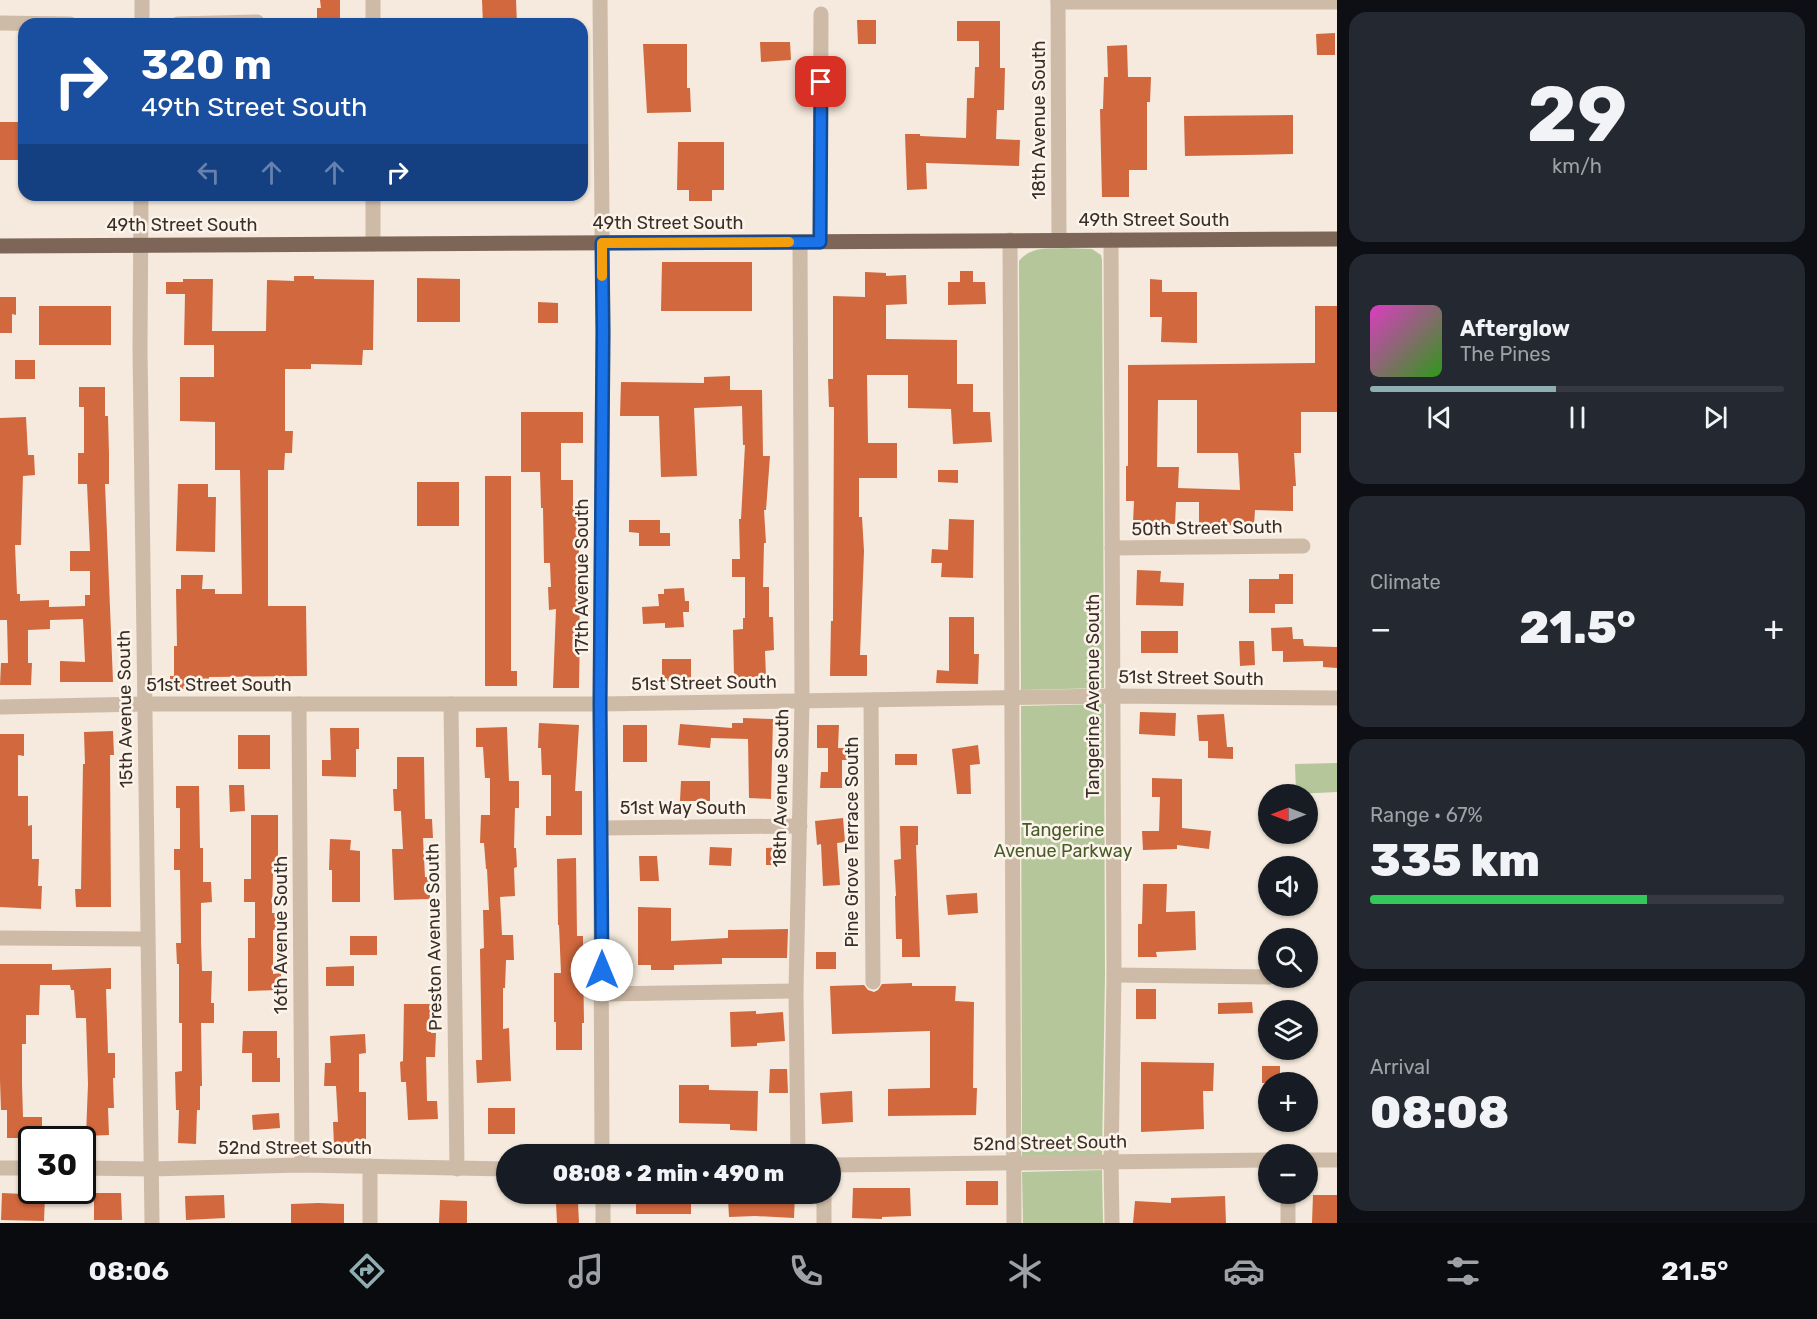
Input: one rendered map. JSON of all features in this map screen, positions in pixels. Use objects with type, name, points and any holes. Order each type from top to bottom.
[{"type":"main road","name":"49th Street South","points":[[0,246],[1337,239]]},
{"type":"street","points":[[142,0],[142,18]]},
{"type":"street","points":[[373,0],[373,18]]},
{"type":"street","name":"17th Avenue South","points":[[600,0],[603,332],[600,704],[602,1144]]},
{"type":"street","points":[[1058,1],[1337,2]]},
{"type":"street","name":"18th Avenue South","points":[[1058,1],[1059,240]]},
{"type":"street","points":[[820,242],[821,14]]},
{"type":"street","points":[[0,23],[18,23]]},
{"type":"street","name":"15th Avenue South","points":[[141,201],[147,939],[152,1223]]},
{"type":"street","points":[[373,201],[374,244]]},
{"type":"street","points":[[1010,240],[1014,1223]]},
{"type":"street","name":"Tangerine Avenue South","points":[[1111,240],[1114,975],[1112,1223]]},
{"type":"street","name":"18th Avenue South","points":[[798,1144],[796,991],[802,701],[800,242]]},
{"type":"street","name":"50th Street South","points":[[1112,548],[1303,546]]},
{"type":"street","name":"51st Street South","points":[[0,707],[145,704],[600,704],[1113,696],[1337,698]]},
{"type":"street","name":"Pine Grove Terrace South","points":[[871,701],[873,982]]},
{"type":"street","name":"16th Avenue South","points":[[299,704],[302,1165]]},
{"type":"street","name":"Preston Avenue South","points":[[451,704],[457,1169]]},
{"type":"street","name":"51st Way South","points":[[601,828],[800,826]]},
{"type":"street","points":[[0,938],[147,939]]},
{"type":"street","points":[[1114,975],[1258,977]]},
{"type":"street","points":[[602,994],[796,991]]},
{"type":"street","name":"52nd Street South","points":[[841,1165],[1258,1160]]},
{"type":"street","points":[[1318,1160],[1337,1160]]},
{"type":"street","name":"52nd Street South","points":[[96,1168],[302,1165],[496,1169]]},
{"type":"street","points":[[370,1166],[370,1223]]},
{"type":"street","points":[[0,1168],[18,1168]]},
{"type":"street","points":[[603,1204],[603,1223]]},
{"type":"street","points":[[824,1204],[824,1223]]},
{"type":"street","points":[[1288,1204],[1288,1223]]},
{"type":"green space","points":[[1066,248],[1092,249],[1101,255],[1102,260],[1104,688],[1021,690],[1019,261],[1034,251]]},
{"type":"green space","name":"Tangerine Avenue Parkway","points":[[1104,704],[1105,975],[1102,1155],[1022,1156],[1021,706]]},
{"type":"green space","points":[[1337,763],[1337,792],[1318,793],[1318,784],[1296,784],[1295,764]]},
{"type":"green space","points":[[1102,1170],[1103,1223],[1023,1223],[1022,1172]]},
{"type":"building","points":[[320,0],[340,0],[340,18],[317,18],[317,8],[321,8]]},
{"type":"building","points":[[482,0],[516,0],[517,18],[483,18]]},
{"type":"building","points":[[857,20],[876,20],[876,44],[858,44]]},
{"type":"building","points":[[957,21],[1000,21],[1000,68],[1005,68],[1004,110],[997,110],[996,139],[1020,140],[1019,166],[926,163],[927,189],[907,190],[905,134],[966,138],[967,98],[974,98],[975,67],[979,67],[979,41],[957,41]]},
{"type":"building","points":[[1335,33],[1335,55],[1317,55],[1316,34]]},
{"type":"building","points":[[760,42],[790,42],[791,60],[761,62]]},
{"type":"building","points":[[643,44],[687,44],[687,88],[690,88],[691,112],[647,113]]},
{"type":"building","points":[[1127,45],[1128,77],[1151,77],[1150,102],[1147,102],[1147,170],[1129,170],[1129,197],[1102,197],[1100,109],[1103,109],[1104,77],[1108,77],[1107,46]]},
{"type":"building","points":[[1293,115],[1293,154],[1185,156],[1184,116]]},
{"type":"building","points":[[0,122],[18,122],[18,160],[0,160]]},
{"type":"building","points":[[678,142],[724,142],[724,190],[712,190],[712,201],[689,201],[689,190],[677,190]]},
{"type":"building","points":[[662,262],[752,262],[752,311],[661,311]]},
{"type":"building","points":[[960,271],[973,271],[973,282],[985,282],[986,304],[948,305],[948,282],[960,282]]},
{"type":"building","points":[[865,272],[886,273],[886,276],[906,275],[907,304],[886,305],[886,339],[957,340],[957,384],[973,384],[973,412],[990,412],[992,442],[953,444],[951,409],[908,408],[908,375],[867,375],[868,443],[897,443],[897,478],[859,478],[859,517],[862,517],[864,551],[860,655],[867,655],[867,676],[830,676],[831,621],[833,621],[834,407],[829,407],[828,379],[833,379],[833,296],[865,297]]},
{"type":"building","points":[[294,276],[314,276],[314,279],[374,280],[373,350],[363,350],[362,365],[311,364],[311,369],[285,369],[285,431],[293,431],[292,453],[285,453],[284,470],[268,470],[268,606],[306,606],[307,676],[209,677],[209,689],[170,689],[170,676],[174,676],[174,646],[177,646],[176,589],[181,589],[181,575],[203,575],[202,589],[215,589],[215,594],[242,594],[240,470],[215,470],[215,422],[180,421],[180,377],[214,377],[214,345],[184,345],[185,294],[166,294],[166,282],[183,282],[183,279],[213,279],[212,331],[266,331],[267,280],[294,281]]},
{"type":"building","points":[[417,278],[460,279],[460,322],[417,322]]},
{"type":"building","points":[[1150,279],[1162,280],[1162,292],[1197,292],[1197,343],[1161,342],[1162,317],[1150,317]]},
{"type":"building","points":[[0,297],[16,297],[16,315],[12,314],[12,333],[0,333]]},
{"type":"building","points":[[538,302],[558,303],[558,323],[538,323]]},
{"type":"building","points":[[39,306],[111,306],[111,345],[39,345]]},
{"type":"building","points":[[1315,306],[1337,306],[1337,412],[1301,412],[1301,453],[1294,453],[1296,486],[1293,486],[1293,511],[1255,510],[1254,526],[1199,524],[1199,502],[1176,502],[1175,524],[1133,523],[1134,501],[1126,501],[1128,365],[1315,363]],"holes":[[[1158,400],[1197,400],[1197,453],[1238,453],[1240,490],[1178,488],[1179,467],[1157,467]]]},
{"type":"building","points":[[15,360],[35,360],[35,379],[15,379]]},
{"type":"building","points":[[730,376],[730,390],[762,390],[763,456],[770,456],[766,510],[764,510],[766,543],[764,543],[763,587],[769,587],[769,617],[773,617],[774,650],[765,651],[766,677],[734,677],[733,630],[743,629],[743,618],[745,618],[745,577],[732,577],[732,559],[740,559],[739,519],[741,519],[745,445],[743,445],[742,406],[694,408],[697,476],[661,477],[659,416],[620,416],[621,382],[704,383],[704,377]]},
{"type":"building","points":[[79,387],[105,387],[105,416],[108,416],[109,484],[105,484],[113,682],[60,682],[60,661],[85,662],[83,619],[50,620],[50,629],[28,630],[28,663],[32,663],[31,685],[0,685],[1,663],[8,663],[7,620],[0,620],[0,418],[26,417],[28,455],[34,455],[35,475],[23,476],[21,545],[15,545],[17,594],[20,594],[20,601],[49,600],[49,607],[85,606],[85,595],[90,595],[90,571],[70,571],[70,551],[90,551],[87,484],[78,484],[78,453],[84,453],[84,407],[79,407]]},
{"type":"building","points":[[521,412],[583,412],[583,443],[561,443],[561,480],[573,480],[573,510],[586,510],[586,539],[579,539],[579,571],[577,571],[580,625],[579,688],[553,688],[556,609],[549,610],[550,563],[544,563],[540,472],[521,472]]},
{"type":"building","points":[[938,470],[958,470],[958,483],[938,482]]},
{"type":"building","points":[[485,476],[511,476],[511,671],[517,671],[517,686],[485,686]]},
{"type":"building","points":[[417,482],[459,482],[459,526],[417,526]]},
{"type":"building","points":[[178,484],[208,484],[208,497],[216,497],[215,552],[176,551]]},
{"type":"building","points":[[949,519],[974,520],[973,578],[941,577],[942,563],[931,563],[932,549],[948,550]]},
{"type":"building","points":[[629,520],[660,520],[660,533],[670,533],[670,546],[639,546],[639,533],[629,532]]},
{"type":"building","points":[[1137,570],[1161,571],[1160,582],[1184,583],[1183,606],[1136,605]]},
{"type":"building","points":[[1279,574],[1293,574],[1293,604],[1275,604],[1275,613],[1249,613],[1249,579],[1279,579]]},
{"type":"building","points":[[684,588],[685,601],[689,601],[689,612],[683,612],[684,627],[665,628],[665,623],[643,624],[642,607],[659,606],[658,594],[664,594],[664,589]]},
{"type":"building","points":[[949,617],[974,617],[974,654],[979,654],[978,684],[936,683],[937,670],[949,671]]},
{"type":"building","points":[[1292,627],[1293,639],[1303,639],[1304,646],[1337,647],[1337,668],[1323,667],[1323,661],[1283,662],[1283,651],[1272,651],[1271,628]]},
{"type":"building","points":[[1141,631],[1178,631],[1178,653],[1141,653]]},
{"type":"building","points":[[1239,641],[1254,641],[1255,665],[1240,666]]},
{"type":"building","points":[[662,659],[691,659],[691,682],[662,681]]},
{"type":"building","points":[[1140,712],[1176,713],[1175,736],[1139,734]]},
{"type":"building","points":[[1224,714],[1227,747],[1233,747],[1233,759],[1208,758],[1208,741],[1199,741],[1197,715]]},
{"type":"building","points":[[743,718],[773,719],[771,799],[749,798],[748,739],[711,738],[710,748],[678,745],[680,724],[732,728],[732,723],[743,723]]},
{"type":"building","points":[[539,723],[579,725],[575,791],[582,791],[582,835],[546,835],[546,816],[551,816],[551,775],[542,775],[541,748],[538,748]]},
{"type":"building","points":[[623,725],[647,725],[647,762],[623,762]]},
{"type":"building","points":[[817,725],[839,725],[838,748],[849,748],[848,760],[842,760],[842,788],[820,788],[821,772],[828,772],[828,748],[817,748]]},
{"type":"building","points":[[507,727],[509,781],[519,781],[519,808],[515,808],[514,848],[516,848],[517,867],[514,868],[515,896],[500,897],[502,935],[513,935],[514,960],[506,960],[505,988],[503,988],[503,1029],[509,1028],[511,1081],[477,1083],[476,1060],[482,1060],[480,949],[484,948],[483,910],[489,910],[484,843],[480,843],[481,815],[490,815],[490,778],[485,778],[483,747],[476,747],[476,728]]},
{"type":"building","points":[[330,728],[359,728],[356,777],[322,776],[322,760],[331,760]]},
{"type":"building","points":[[113,731],[114,755],[110,755],[111,907],[76,907],[75,889],[81,889],[84,732]]},
{"type":"building","points":[[0,734],[24,734],[24,756],[18,755],[18,796],[28,796],[28,826],[32,825],[32,859],[39,859],[38,886],[42,886],[41,909],[0,907]]},
{"type":"building","points":[[238,735],[270,735],[270,769],[238,769]]},
{"type":"building","points":[[978,745],[980,764],[970,765],[971,794],[957,794],[952,749]]},
{"type":"building","points":[[895,754],[917,754],[917,765],[895,765]]},
{"type":"building","points":[[397,757],[424,757],[425,819],[432,819],[433,838],[423,838],[425,877],[429,877],[430,899],[394,900],[392,849],[403,849],[401,811],[394,811],[393,789],[397,789]]},
{"type":"building","points":[[1152,778],[1182,779],[1182,828],[1211,831],[1209,849],[1177,845],[1177,849],[1143,850],[1142,831],[1159,831],[1160,797],[1152,797]]},
{"type":"building","points":[[681,781],[710,781],[710,801],[680,801]]},
{"type":"building","points":[[229,785],[244,785],[245,811],[230,812]]},
{"type":"building","points":[[176,786],[199,786],[203,882],[211,882],[212,902],[201,903],[201,942],[202,971],[212,971],[211,1003],[214,1003],[214,1023],[201,1023],[202,1086],[200,1086],[200,1110],[197,1110],[196,1144],[178,1143],[179,1110],[176,1110],[175,1072],[182,1071],[182,1023],[179,1023],[179,964],[177,964],[176,943],[181,943],[180,870],[174,870],[174,849],[180,849],[180,808],[176,808]]},
{"type":"building","points":[[251,815],[278,815],[278,858],[281,858],[281,874],[273,874],[272,913],[278,913],[278,930],[273,930],[273,974],[281,973],[281,990],[248,991],[248,938],[255,938],[255,902],[244,902],[244,879],[251,879]]},
{"type":"building","points":[[843,818],[845,842],[837,843],[840,885],[823,886],[821,844],[817,845],[815,821]]},
{"type":"building","points":[[900,826],[918,826],[918,845],[916,845],[920,957],[902,957],[902,939],[896,939],[894,860],[901,859]]},
{"type":"building","points":[[330,839],[351,840],[350,850],[360,851],[360,902],[332,902],[332,870],[329,870]]},
{"type":"building","points":[[710,847],[732,848],[731,866],[709,865]]},
{"type":"building","points":[[783,847],[783,865],[766,865],[766,848]]},
{"type":"building","points":[[639,856],[657,856],[659,881],[640,881]]},
{"type":"building","points":[[576,858],[577,936],[583,936],[582,1050],[556,1050],[554,973],[561,973],[557,859]]},
{"type":"building","points":[[1143,884],[1167,884],[1166,912],[1195,911],[1196,950],[1156,952],[1157,957],[1138,957],[1138,924],[1142,924]]},
{"type":"building","points":[[977,893],[978,913],[948,915],[946,895]]},
{"type":"building","points":[[638,907],[671,908],[671,941],[728,938],[728,930],[788,929],[787,958],[722,958],[722,964],[674,965],[674,970],[651,970],[651,965],[638,965]]},
{"type":"building","points":[[350,936],[377,936],[377,955],[350,955]]},
{"type":"building","points":[[816,952],[836,952],[836,969],[816,969]]},
{"type":"building","points":[[0,964],[52,964],[52,970],[111,968],[111,989],[106,989],[108,1053],[115,1053],[115,1078],[113,1078],[114,1108],[108,1108],[109,1135],[96,1136],[96,1126],[86,1126],[86,1018],[76,1018],[74,990],[71,990],[70,985],[40,985],[39,1015],[26,1015],[26,1044],[22,1044],[23,1117],[42,1117],[42,1126],[18,1126],[18,1138],[7,1138],[7,1110],[1,1110]]},
{"type":"building","points":[[354,966],[354,986],[326,986],[326,967]]},
{"type":"building","points":[[912,983],[912,986],[956,986],[955,1001],[974,1002],[973,1088],[977,1088],[976,1115],[888,1116],[888,1089],[930,1088],[930,1031],[832,1034],[830,986],[864,985],[868,990],[874,992],[882,984]]},
{"type":"building","points":[[1136,989],[1156,989],[1156,1019],[1136,1019]]},
{"type":"building","points":[[1252,1002],[1253,1013],[1218,1014],[1218,1003]]},
{"type":"building","points":[[404,1004],[431,1004],[431,1033],[436,1033],[435,1057],[426,1057],[427,1101],[437,1101],[438,1119],[408,1120],[406,1082],[401,1082],[400,1062],[403,1061]]},
{"type":"building","points":[[756,1011],[756,1014],[783,1012],[785,1041],[757,1043],[757,1046],[731,1047],[730,1012]]},
{"type":"building","points":[[243,1031],[277,1031],[280,1082],[252,1082],[252,1053],[242,1053]]},
{"type":"building","points":[[365,1034],[366,1053],[359,1054],[359,1092],[366,1092],[366,1145],[334,1145],[333,1122],[338,1122],[336,1086],[324,1086],[325,1063],[331,1063],[330,1036]]},
{"type":"building","points":[[1141,1062],[1214,1063],[1213,1091],[1203,1091],[1204,1129],[1141,1132]]},
{"type":"building","points":[[1262,1066],[1280,1066],[1280,1072],[1262,1072]]},
{"type":"building","points":[[770,1069],[787,1069],[788,1093],[769,1093]]},
{"type":"building","points":[[679,1085],[709,1085],[709,1090],[758,1091],[757,1131],[730,1130],[730,1124],[679,1123]]},
{"type":"building","points":[[852,1091],[853,1122],[822,1124],[820,1093]]},
{"type":"building","points":[[488,1108],[515,1108],[515,1134],[488,1134]]},
{"type":"building","points":[[279,1113],[280,1128],[253,1130],[252,1115]]},
{"type":"building","points":[[966,1181],[998,1181],[998,1205],[966,1205]]},
{"type":"building","points":[[853,1188],[910,1188],[911,1216],[882,1217],[882,1219],[852,1218]]},
{"type":"building","points":[[2,1193],[18,1194],[18,1204],[45,1204],[44,1221],[1,1220]]},
{"type":"building","points":[[96,1193],[121,1193],[122,1220],[94,1220]]},
{"type":"building","points":[[224,1195],[225,1218],[186,1220],[185,1196]]},
{"type":"building","points":[[1318,1195],[1337,1195],[1337,1223],[1312,1223],[1313,1204],[1318,1204]]},
{"type":"building","points":[[1225,1196],[1226,1223],[1133,1223],[1135,1201],[1171,1203],[1171,1198]]},
{"type":"building","points":[[440,1200],[467,1201],[467,1223],[439,1223]]},
{"type":"building","points":[[291,1204],[344,1204],[344,1223],[291,1223]]},
{"type":"building","points":[[556,1204],[578,1204],[579,1223],[557,1223]]},
{"type":"building","points":[[636,1204],[691,1204],[691,1214],[636,1214]]},
{"type":"building","points":[[728,1204],[795,1204],[794,1218],[729,1217]]},
{"type":"slow traffic","points":[[602,276],[602,243],[789,242]]},
{"type":"route","points":[[602,970],[600,704],[602,243],[820,242],[821,82]]}]
